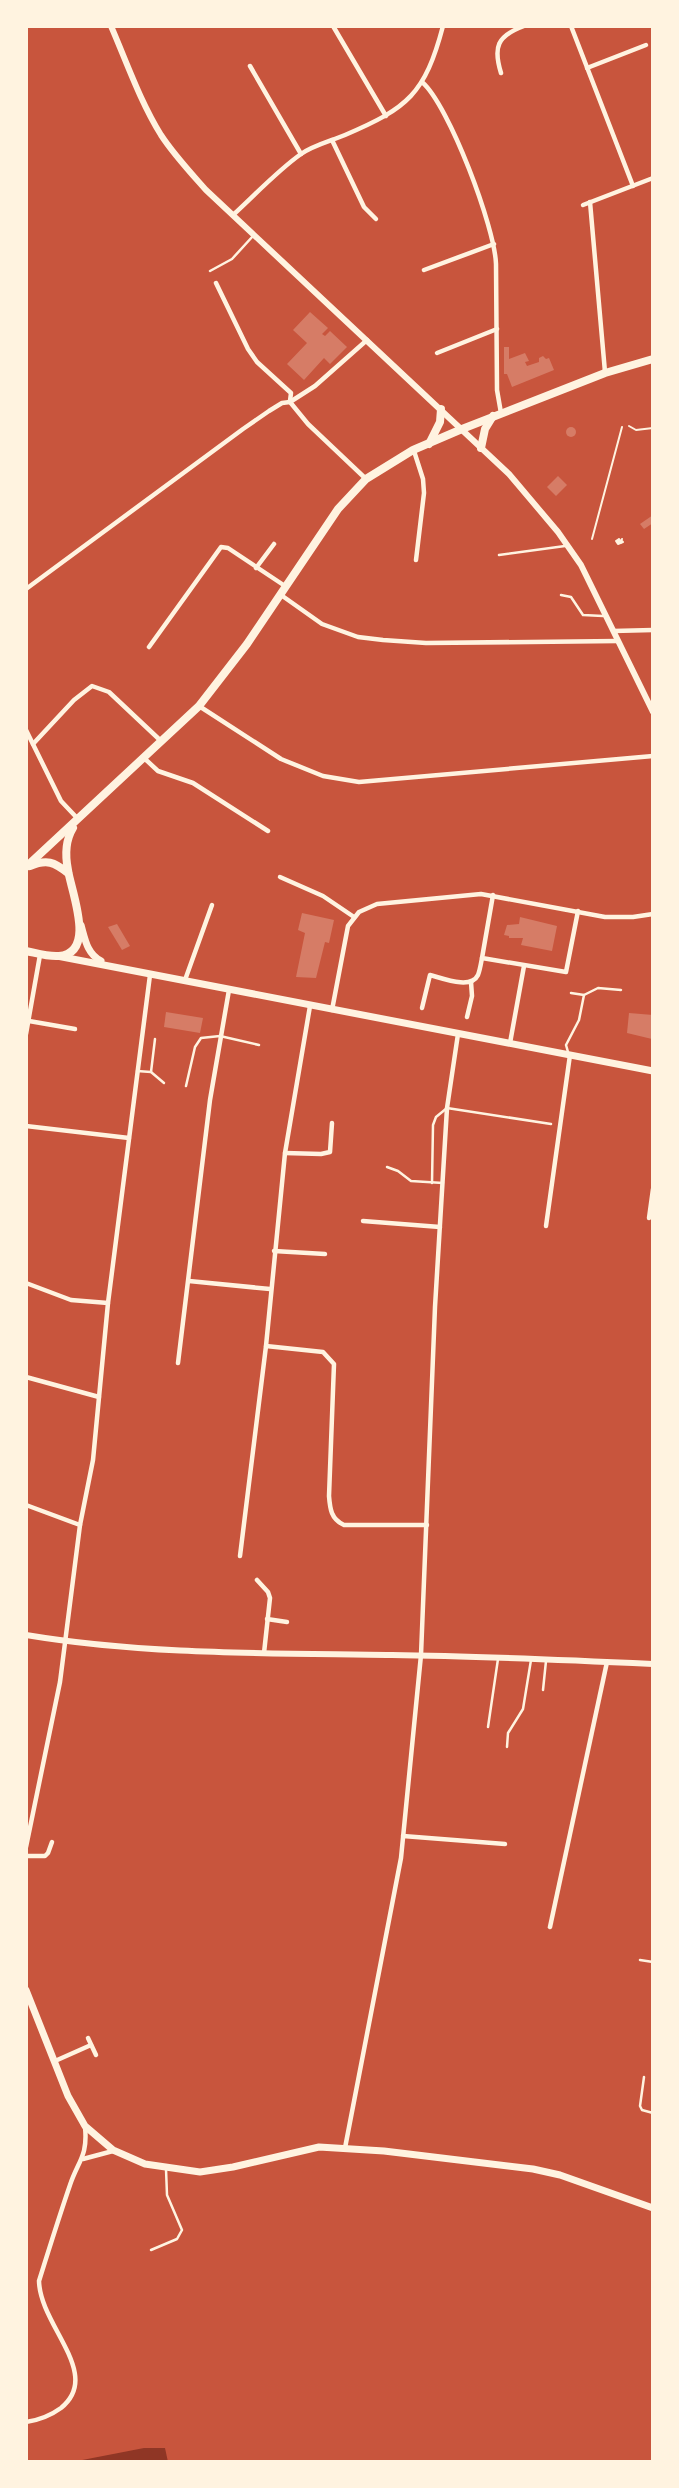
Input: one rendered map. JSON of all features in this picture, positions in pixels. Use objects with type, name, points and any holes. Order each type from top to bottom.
[{"type":"main road","points":[[26,867],[200,706],[221,680],[338,509],[366,479],[413,450],[497,414],[605,373],[653,359]]},
{"type":"main road","points":[[429,444],[440,422],[441,410]]},
{"type":"main road","points":[[481,448],[485,429],[497,414]]},
{"type":"main road","points":[[78,820],[67,842],[68,873],[89,951],[93,958],[108,965]]},
{"type":"main road","points":[[26,867],[43,860],[57,864],[68,873]]},
{"type":"main road","points":[[57,956],[72,951],[77,943],[80,924]]},
{"type":"main road","points":[[26,951],[653,1071]]},
{"type":"main road","points":[[26,1990],[68,2096],[85,2126],[113,2150],[136,2161],[188,2172],[212,2171],[319,2147],[426,2155],[559,2175],[653,2208]]},
{"type":"street","points":[[111,26],[147,110],[162,137],[206,190],[509,474],[568,545],[607,616],[653,712]]},
{"type":"street","points":[[333,26],[386,116]]},
{"type":"street","points":[[233,215],[301,154],[386,116],[405,103],[422,82],[443,26]]},
{"type":"street","points":[[500,73],[497,46],[506,34],[524,26]]},
{"type":"street","points":[[571,26],[633,186]]},
{"type":"street","points":[[587,68],[646,45]]},
{"type":"street","points":[[250,66],[301,154]]},
{"type":"street","points":[[422,82],[436,96],[448,120],[483,208],[494,244],[497,414]]},
{"type":"street","points":[[332,140],[364,207],[376,219]]},
{"type":"street","points":[[583,205],[653,178]]},
{"type":"street","points":[[590,202],[605,373]]},
{"type":"street","points":[[424,270],[494,244]]},
{"type":"street","points":[[215,283],[257,362],[291,393],[290,402],[308,424],[366,479]]},
{"type":"street","points":[[437,353],[497,329]]},
{"type":"street","points":[[26,589],[243,429],[282,403],[290,402],[316,386],[368,339]]},
{"type":"street","points":[[413,450],[424,486],[416,560]]},
{"type":"street","points":[[256,568],[274,544]]},
{"type":"street","points":[[149,647],[218,550],[225,546],[256,568],[322,624],[358,637],[426,642],[618,641]]},
{"type":"street","points":[[613,631],[653,629]]},
{"type":"street","points":[[33,744],[74,700],[92,686],[109,692],[162,742]]},
{"type":"street","points":[[200,706],[281,759],[323,776],[359,782],[653,756]]},
{"type":"street","points":[[26,730],[61,801],[78,820]]},
{"type":"street","points":[[144,758],[158,771],[193,783],[268,831]]},
{"type":"street","points":[[280,877],[323,896],[354,917]]},
{"type":"street","points":[[332,1010],[344,939],[354,917],[377,904],[481,894],[620,918],[653,914]]},
{"type":"street","points":[[422,1008],[429,975],[471,982],[478,975],[493,895]]},
{"type":"street","points":[[184,981],[212,905]]},
{"type":"street","points":[[482,958],[566,972],[578,911]]},
{"type":"street","points":[[26,1034],[40,954]]},
{"type":"street","points":[[510,1043],[524,966]]},
{"type":"street","points":[[26,1847],[60,1682],[80,1525],[93,1460],[108,1303],[150,975]]},
{"type":"street","points":[[467,1017],[472,996],[471,982]]},
{"type":"street","points":[[178,1363],[209,1100],[229,990]]},
{"type":"street","points":[[240,1556],[266,1346],[285,1153],[310,1006]]},
{"type":"street","points":[[29,1021],[75,1029]]},
{"type":"street","points":[[345,2148],[399,1871],[403,1836],[421,1655],[440,1227],[447,1108],[457,1034]]},
{"type":"street","points":[[545,1226],[570,1055]]},
{"type":"street","points":[[285,1153],[330,1152],[332,1123]]},
{"type":"street","points":[[26,1126],[129,1138]]},
{"type":"street","points":[[649,1218],[653,1189]]},
{"type":"street","points":[[363,1221],[440,1227]]},
{"type":"street","points":[[274,1251],[325,1254]]},
{"type":"street","points":[[189,1281],[270,1289]]},
{"type":"street","points":[[26,1283],[71,1300],[108,1303]]},
{"type":"street","points":[[266,1346],[307,1350],[328,1355],[332,1359],[335,1370],[329,1496],[332,1515],[337,1522],[344,1525],[427,1525]]},
{"type":"street","points":[[26,1377],[99,1397]]},
{"type":"street","points":[[26,1505],[80,1525]]},
{"type":"street","points":[[257,1580],[268,1592],[264,1653]]},
{"type":"street","points":[[267,1619],[287,1622]]},
{"type":"street","points":[[26,1635],[66,1642],[264,1653],[421,1655],[653,1664]]},
{"type":"street","points":[[550,1927],[607,1662]]},
{"type":"street","points":[[403,1836],[505,1844]]},
{"type":"street","points":[[26,1856],[45,1856],[52,1842]]},
{"type":"street","points":[[88,2038],[96,2055]]},
{"type":"street","points":[[55,2061],[91,2045]]},
{"type":"street","points":[[26,2422],[50,2416],[65,2405],[75,2392],[77,2382],[73,2363],[44,2309],[39,2293],[39,2281],[73,2176],[83,2160],[85,2126]]},
{"type":"street","points":[[83,2160],[113,2150]]},
{"type":"lane","points":[[210,271],[232,259],[254,234]]},
{"type":"lane","points":[[499,555],[568,545]]},
{"type":"lane","points":[[561,595],[571,597],[583,615],[597,618],[607,616]]},
{"type":"lane","points":[[571,993],[584,995],[598,988],[621,990]]},
{"type":"lane","points":[[570,1055],[566,1045],[579,1020],[584,995]]},
{"type":"lane","points":[[186,1086],[198,1041],[204,1036],[220,1036],[260,1045]]},
{"type":"lane","points":[[152,1072],[155,1039]]},
{"type":"lane","points":[[137,1071],[152,1072],[164,1083]]},
{"type":"lane","points":[[432,1183],[433,1125],[436,1117],[447,1108],[551,1124]]},
{"type":"lane","points":[[387,1167],[411,1181],[443,1183]]},
{"type":"lane","points":[[488,1727],[498,1659]]},
{"type":"lane","points":[[507,1747],[508,1733],[523,1709],[531,1660]]},
{"type":"lane","points":[[543,1690],[546,1661]]},
{"type":"lane","points":[[640,1960],[653,1962]]},
{"type":"lane","points":[[653,2021],[653,2049]]},
{"type":"lane","points":[[644,2077],[640,2106],[642,2110],[653,2113]]},
{"type":"lane","points":[[151,2250],[177,2239],[182,2230],[169,2202],[166,2169]]},
{"type":"path","points":[[629,426],[636,430],[653,428]]},
{"type":"path","points":[[592,539],[622,427]]},
{"type":"path","points":[[621,540],[619,539],[616,541],[620,544],[623,542],[622,541],[621,543],[619,543],[617,541],[619,540],[618,541],[620,543],[621,542],[621,540]]},
{"type":"shaded area","points":[[144,2448],[165,2448],[168,2462],[72,2462]]},
{"type":"building","points":[[310,312],[328,328],[322,334],[325,336],[330,331],[347,347],[330,364],[324,358],[304,380],[287,364],[307,343],[293,330]]},
{"type":"building","points":[[504,347],[509,347],[509,359],[525,353],[529,361],[525,362],[527,366],[539,362],[539,358],[543,356],[549,358],[554,370],[512,387],[507,374],[504,374]]},
{"type":"building","points":[[571,427],[575,428],[575,436],[571,437],[567,436],[566,432],[567,428]]},
{"type":"building","points":[[558,476],[567,485],[556,496],[547,487]]},
{"type":"building","points":[[653,515],[653,523],[644,529],[640,524]]},
{"type":"building","points":[[302,913],[334,920],[316,978],[296,977],[305,933],[298,930]]},
{"type":"building","points":[[520,917],[557,926],[552,951],[521,945],[523,938],[509,938],[504,935],[507,925],[519,924]]},
{"type":"building","points":[[117,924],[130,946],[122,950],[108,927]]},
{"type":"building","points":[[166,1012],[203,1018],[200,1033],[164,1027]]},
{"type":"building","points":[[629,1013],[653,1015],[652,1039],[627,1033]]}]
